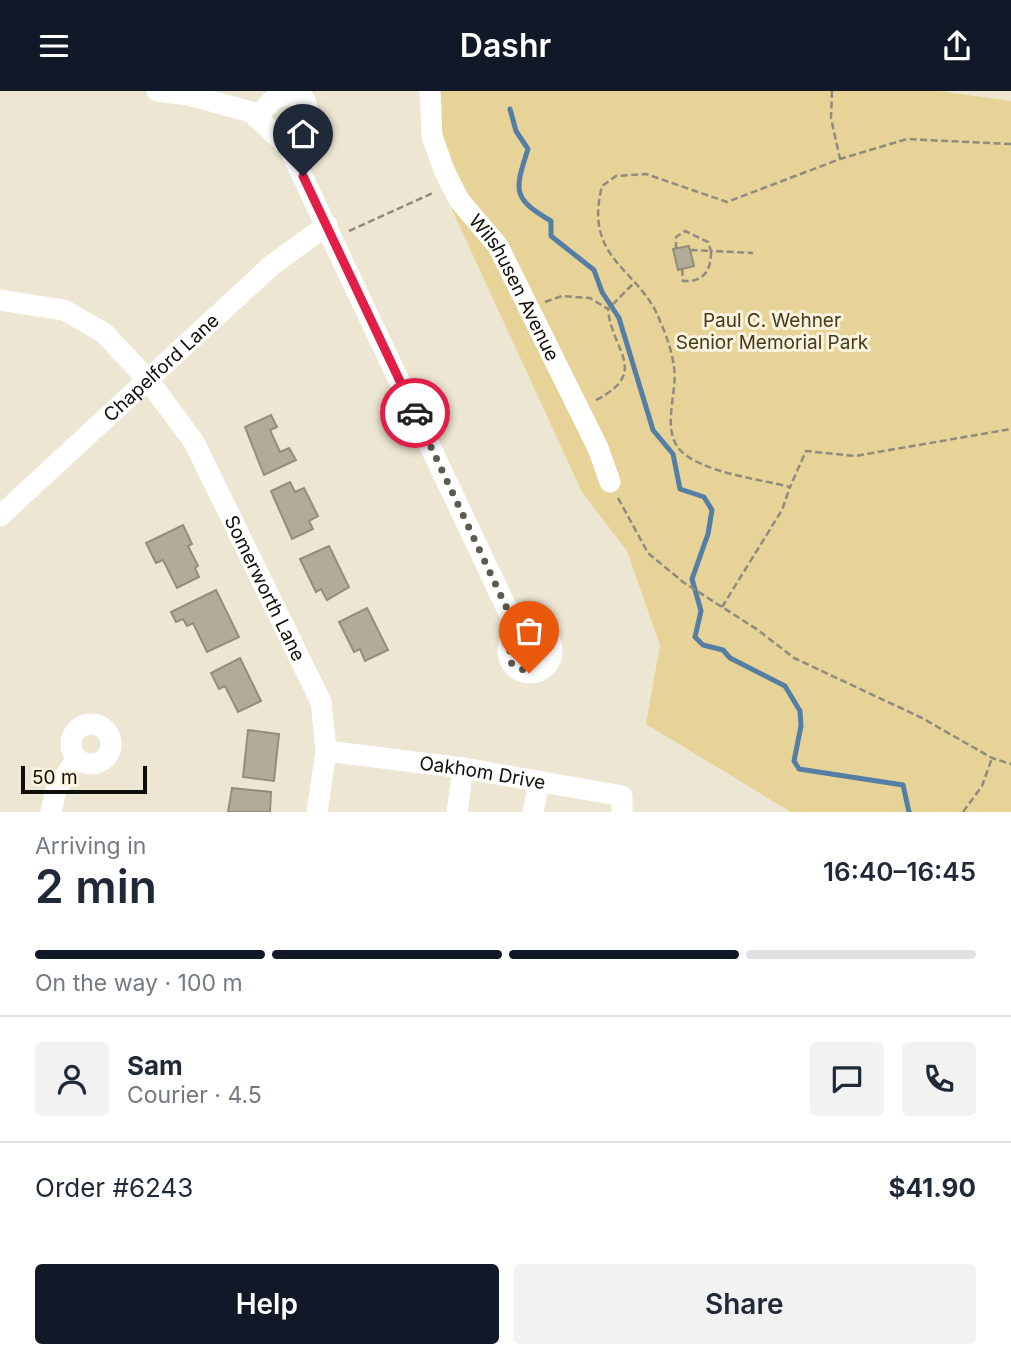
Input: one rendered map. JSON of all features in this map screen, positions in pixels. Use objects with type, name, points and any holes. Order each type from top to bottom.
[{"type":"street","points":[[157,91],[189,95],[251,112],[291,152],[518,632]]},
{"type":"street","name":"Wilshusen Avenue","points":[[430,91],[432,136],[451,184],[459,200],[498,246],[579,409],[610,482]]},
{"type":"street","points":[[257,116],[274,100],[287,94],[305,100],[309,119],[302,137],[291,152]]},
{"type":"street","name":"Chapelford Lane","points":[[0,516],[272,265],[330,232]]},
{"type":"street","name":"Somerworth Lane","points":[[0,300],[64,310],[104,333],[148,380],[194,442],[321,702],[326,751],[317,812]]},
{"type":"street","name":"Oakhom Drive","points":[[326,751],[463,768],[622,796],[622,812]]},
{"type":"street","points":[[51,812],[56,790],[77,758]]},
{"type":"street","points":[[457,812],[463,768]]},
{"type":"street","points":[[533,812],[539,783]]},
{"type":"path","points":[[832,91],[831,118],[840,159]]},
{"type":"path","points":[[790,487],[692,460],[678,448],[671,424],[674,367],[660,318],[620,270],[602,238],[596,208],[601,186],[616,176],[646,174],[727,202],[840,159],[907,139],[1011,144]]},
{"type":"path","points":[[330,232],[451,184]]},
{"type":"path","points":[[676,249],[676,237],[685,231],[708,242],[711,251],[711,264],[702,278],[683,281],[682,269]]},
{"type":"path","points":[[691,250],[753,253]]},
{"type":"path","points":[[579,409],[612,392],[626,370],[626,359],[609,321],[608,309],[611,303],[633,284]]},
{"type":"path","points":[[529,310],[562,296],[590,298],[608,309]]},
{"type":"path","points":[[722,607],[782,510],[806,451],[855,456],[1011,429]]},
{"type":"path","points":[[610,482],[648,553],[683,582],[794,658],[922,718],[992,758],[1011,764]]},
{"type":"path","points":[[963,812],[982,786],[992,758]]},
{"type":"green space","name":"Paul C. Wehner Senior Memorial Park","points":[[421,91],[939,91],[1011,101],[1011,812],[791,812],[646,724],[660,645],[627,551],[582,492],[442,188]]},
{"type":"building","points":[[689,246],[694,266],[678,270],[673,249]]},
{"type":"building","points":[[271,415],[277,427],[270,430],[280,452],[289,448],[296,460],[264,475],[245,427]]},
{"type":"building","points":[[290,482],[295,492],[304,488],[318,516],[309,521],[313,529],[292,539],[271,491]]},
{"type":"building","points":[[183,525],[192,544],[188,546],[198,566],[195,568],[199,577],[177,588],[163,560],[156,563],[146,543]]},
{"type":"building","points":[[329,546],[349,587],[327,600],[321,589],[316,592],[300,559]]},
{"type":"building","points":[[216,590],[239,637],[207,652],[193,623],[187,626],[183,619],[176,622],[171,612]]},
{"type":"building","points":[[367,608],[388,650],[365,661],[360,649],[354,652],[339,622]]},
{"type":"building","points":[[240,658],[261,701],[238,712],[225,686],[219,689],[211,673]]},
{"type":"building","points":[[248,730],[279,734],[274,781],[243,777]]},
{"type":"building","points":[[232,788],[271,792],[270,812],[228,812]]},
{"type":"waterway","points":[[510,109],[516,131],[528,149],[520,174],[519,184],[523,199],[551,221],[551,236],[594,270],[602,292],[619,318],[653,430],[673,454],[680,489],[704,497],[712,510],[708,534],[692,579],[701,611],[695,637],[703,645],[723,650],[730,658],[785,686],[800,711],[801,726],[794,761],[799,769],[903,785],[909,812]]},
{"type":"way so far","points":[[415,413],[518,632],[509,642],[507,649],[511,663],[522,672],[529,673]]},
{"type":"route","points":[[303,176],[415,413]]}]
